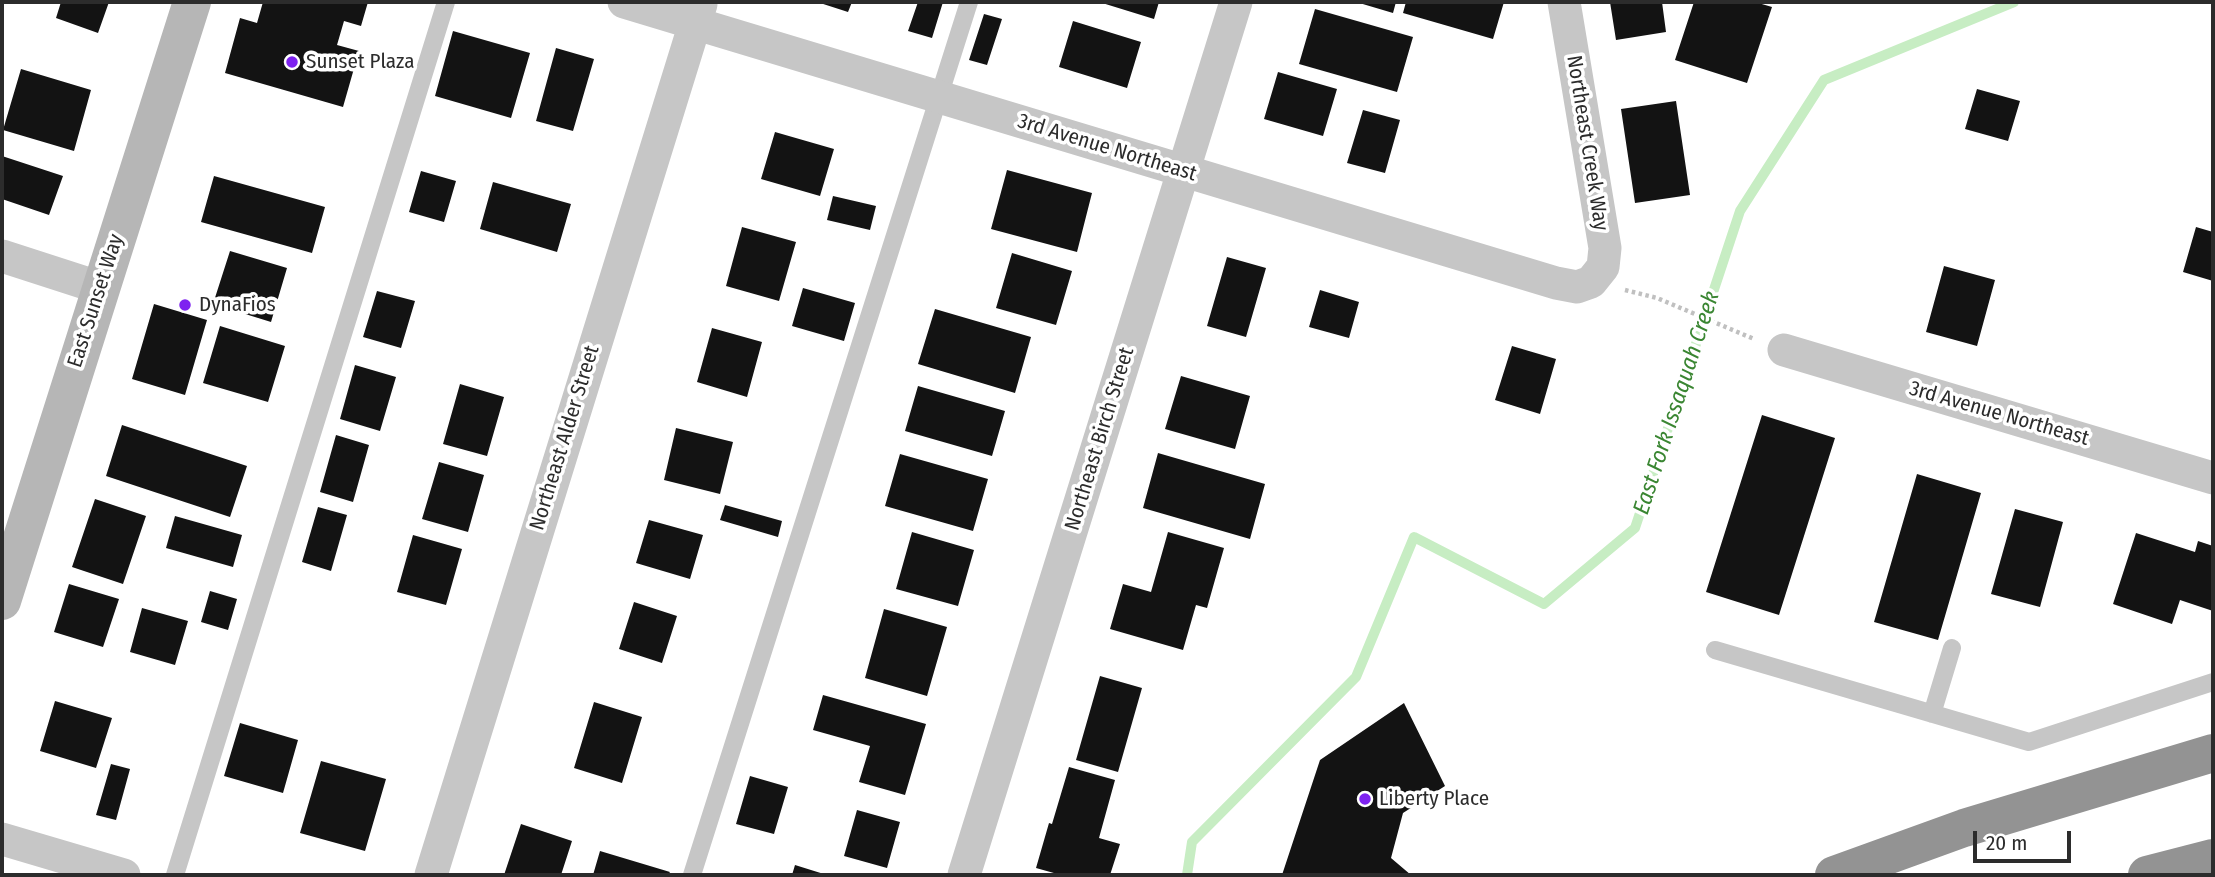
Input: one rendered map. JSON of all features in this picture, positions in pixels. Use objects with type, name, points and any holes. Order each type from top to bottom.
[{"type":"highway","points":[[1878,875],[1953,841],[2213,739]]},
{"type":"highway","points":[[1834,875],[1964,828],[2213,753]]},
{"type":"highway","points":[[2147,875],[2213,858]]},
{"type":"main road","name":"East Sunset Way","points":[[2,601],[192,2]]},
{"type":"street","name":"3rd Avenue Northeast","points":[[624,2],[698,13],[939,97],[1556,283],[1577,287],[1591,282]]},
{"type":"street","name":"Northeast Birch Street","points":[[964,875],[1236,2]]},
{"type":"street","name":"Northeast Creek Way","points":[[1564,2],[1605,248],[1603,267],[1591,282]]},
{"type":"street","name":"Northeast Alder Street","points":[[431,875],[698,13]]},
{"type":"street","points":[[2,256],[101,288]]},
{"type":"street","name":"3rd Avenue Northeast","points":[[1784,350],[2213,478]]},
{"type":"street","points":[[2,839],[124,875]]},
{"type":"lane","points":[[174,875],[446,2]]},
{"type":"lane","points":[[692,875],[969,2]]},
{"type":"lane","points":[[1932,714],[1952,648]]},
{"type":"lane","points":[[1715,650],[2029,742],[2213,682]]},
{"type":"path","points":[[1591,282],[1657,298],[1722,327],[1784,350]]},
{"type":"building","points":[[61,2],[109,2],[98,33],[56,18]]},
{"type":"building","name":"Sunset Plaza","points":[[263,2],[368,2],[361,26],[344,21],[337,45],[359,51],[343,107],[225,73],[240,18],[257,23]]},
{"type":"building","points":[[817,2],[852,2],[848,12]]},
{"type":"building","points":[[918,2],[943,2],[932,38],[908,31]]},
{"type":"building","points":[[1099,2],[1159,2],[1154,19]]},
{"type":"building","points":[[1356,2],[1396,2],[1393,13]]},
{"type":"building","points":[[1406,2],[1504,2],[1493,39],[1403,13]]},
{"type":"building","points":[[1610,2],[1662,2],[1666,32],[1616,40]]},
{"type":"building","points":[[1694,2],[1755,2],[1772,7],[1747,83],[1675,60]]},
{"type":"building","points":[[1315,9],[1413,37],[1397,92],[1299,64]]},
{"type":"building","points":[[984,14],[1002,19],[987,65],[969,60]]},
{"type":"building","points":[[1073,21],[1141,42],[1127,88],[1059,67]]},
{"type":"building","points":[[453,31],[530,53],[511,118],[435,96]]},
{"type":"building","points":[[556,48],[594,59],[573,131],[536,121]]},
{"type":"building","points":[[21,69],[91,90],[74,151],[3,130]]},
{"type":"building","points":[[1278,72],[1337,89],[1323,136],[1264,119]]},
{"type":"building","points":[[1977,89],[2020,101],[2008,141],[1965,129]]},
{"type":"building","points":[[1676,101],[1690,195],[1635,203],[1621,109]]},
{"type":"building","points":[[1363,110],[1400,120],[1385,173],[1347,163]]},
{"type":"building","points":[[775,132],[834,149],[820,196],[761,179]]},
{"type":"building","points":[[2,156],[63,176],[49,215],[2,199]]},
{"type":"building","points":[[1007,170],[1092,193],[1077,252],[991,229]]},
{"type":"building","points":[[421,171],[456,181],[444,222],[409,212]]},
{"type":"building","points":[[214,176],[325,207],[312,253],[201,222]]},
{"type":"building","points":[[493,182],[571,204],[557,252],[480,229]]},
{"type":"building","points":[[833,196],[876,206],[870,230],[827,220]]},
{"type":"building","points":[[742,227],[796,242],[779,301],[726,286]]},
{"type":"building","points":[[2196,227],[2213,232],[2213,281],[2183,272]]},
{"type":"building","points":[[230,251],[287,268],[271,322],[213,304]]},
{"type":"building","points":[[1012,253],[1072,271],[1056,325],[996,308]]},
{"type":"building","points":[[1227,257],[1266,268],[1246,337],[1207,326]]},
{"type":"building","points":[[1944,266],[1995,280],[1977,346],[1926,332]]},
{"type":"building","points":[[803,288],[855,303],[844,341],[792,326]]},
{"type":"building","points":[[1320,290],[1359,302],[1349,338],[1309,327]]},
{"type":"building","points":[[377,291],[415,301],[401,348],[363,337]]},
{"type":"building","points":[[154,304],[207,320],[185,395],[132,379]]},
{"type":"building","points":[[935,309],[1031,337],[1015,393],[918,364]]},
{"type":"building","points":[[220,326],[285,346],[268,402],[203,383]]},
{"type":"building","points":[[712,328],[762,342],[747,397],[697,382]]},
{"type":"building","points":[[1512,346],[1556,359],[1540,414],[1495,400]]},
{"type":"building","points":[[355,365],[396,377],[380,431],[340,419]]},
{"type":"building","points":[[1181,376],[1250,396],[1235,449],[1165,429]]},
{"type":"building","points":[[460,384],[504,397],[487,456],[443,444]]},
{"type":"building","points":[[918,386],[1005,411],[992,456],[905,431]]},
{"type":"building","points":[[1762,415],[1835,438],[1779,615],[1706,592]]},
{"type":"building","points":[[122,425],[247,466],[230,517],[106,476]]},
{"type":"building","points":[[676,428],[733,442],[720,494],[664,480]]},
{"type":"building","points":[[336,435],[369,445],[353,502],[320,492]]},
{"type":"building","points":[[1158,453],[1265,484],[1250,539],[1143,508]]},
{"type":"building","points":[[900,454],[988,479],[973,531],[885,506]]},
{"type":"building","points":[[439,462],[484,475],[468,532],[422,519]]},
{"type":"building","points":[[1917,474],[1981,493],[1938,640],[1874,622]]},
{"type":"building","points":[[95,499],[146,516],[123,584],[72,567]]},
{"type":"building","points":[[725,505],[782,521],[778,537],[720,520]]},
{"type":"building","points":[[318,507],[347,515],[331,571],[302,562]]},
{"type":"building","points":[[2015,509],[2063,522],[2040,607],[1991,594]]},
{"type":"building","points":[[175,516],[242,535],[233,567],[166,548]]},
{"type":"building","points":[[649,520],[703,535],[690,579],[636,563]]},
{"type":"building","points":[[912,532],[974,550],[958,606],[896,589]]},
{"type":"building","points":[[1168,532],[1224,548],[1207,608],[1196,605],[1183,650],[1110,629],[1123,584],[1151,592]]},
{"type":"building","points":[[2136,533],[2195,552],[2198,541],[2213,546],[2213,611],[2180,600],[2172,624],[2113,604]]},
{"type":"building","points":[[413,535],[462,549],[446,605],[397,592]]},
{"type":"building","points":[[69,584],[119,599],[103,647],[54,632]]},
{"type":"building","points":[[210,591],[237,599],[228,630],[201,622]]},
{"type":"building","points":[[634,602],[677,616],[662,663],[619,649]]},
{"type":"building","points":[[142,608],[188,621],[175,665],[130,652]]},
{"type":"building","points":[[884,609],[947,627],[927,696],[865,678]]},
{"type":"building","points":[[1100,676],[1142,688],[1118,772],[1076,760]]},
{"type":"building","points":[[823,695],[926,724],[905,795],[859,782],[870,746],[813,730]]},
{"type":"building","points":[[55,701],[112,718],[96,768],[40,751]]},
{"type":"building","points":[[594,702],[642,717],[622,783],[574,768]]},
{"type":"building","name":"Liberty Place","points":[[1404,703],[1445,786],[1403,813],[1391,858],[1411,875],[1282,875],[1320,760]]},
{"type":"building","points":[[240,723],[298,740],[283,793],[224,776]]},
{"type":"building","points":[[321,761],[386,779],[365,851],[300,833]]},
{"type":"building","points":[[111,764],[130,769],[116,820],[96,815]]},
{"type":"building","points":[[1069,767],[1115,780],[1099,838],[1120,844],[1110,875],[1061,875],[1036,868]]},
{"type":"building","points":[[750,776],[788,787],[774,834],[736,824]]},
{"type":"building","points":[[857,810],[900,822],[887,868],[844,856]]},
{"type":"building","points":[[521,824],[572,841],[561,875],[504,875]]},
{"type":"building","points":[[600,851],[670,872],[668,875],[593,875]]},
{"type":"building","points":[[795,865],[827,875],[792,875]]},
{"type":"waterway","name":"East Fork Issaquah Creek","points":[[1187,875],[1192,842],[1356,677],[1414,537],[1544,604],[1635,528],[1740,211],[1824,80],[2014,2]]},
{"type":"place","name":"Sunset Plaza","points":[[292,62]]},
{"type":"place","name":"DynaFios","points":[[185,305]]},
{"type":"place","name":"Liberty Place","points":[[1365,799]]}]
